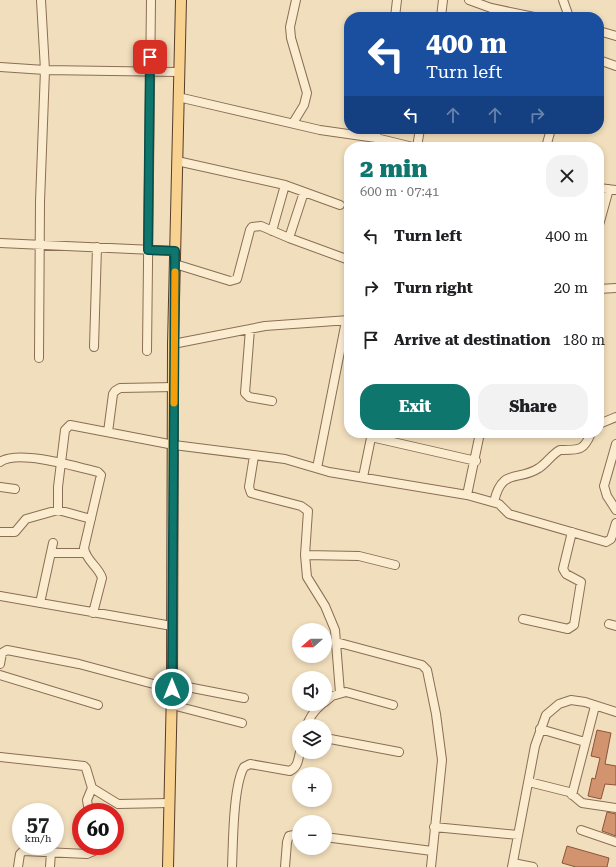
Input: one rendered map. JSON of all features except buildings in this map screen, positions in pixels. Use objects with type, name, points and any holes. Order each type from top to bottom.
[{"type":"main road","points":[[168,867],[172,705],[175,251],[178,72],[181,0]]},
{"type":"street","points":[[39,358],[40,244],[45,70],[41,0]]},
{"type":"street","points":[[148,351],[151,0]]},
{"type":"street","points":[[293,123],[304,105],[308,93],[291,38],[290,27],[296,0]]},
{"type":"street","points":[[396,12],[397,0]]},
{"type":"street","points":[[442,12],[443,0]]},
{"type":"street","points":[[469,0],[491,8],[510,12]]},
{"type":"street","points":[[563,0],[567,12]]},
{"type":"street","points":[[604,32],[616,36]]},
{"type":"street","points":[[604,62],[616,66]]},
{"type":"street","points":[[0,67],[45,70],[178,72]]},
{"type":"street","points":[[178,97],[320,130],[344,133]]},
{"type":"street","points":[[348,134],[392,142]]},
{"type":"street","points":[[376,134],[376,138]]},
{"type":"street","points":[[177,161],[285,185],[340,205]]},
{"type":"street","points":[[272,231],[285,185]]},
{"type":"street","points":[[604,212],[613,189]]},
{"type":"street","points":[[289,238],[304,192]]},
{"type":"street","points":[[175,264],[234,280],[239,277],[252,227],[261,226],[344,258]]},
{"type":"street","points":[[0,243],[175,251]]},
{"type":"street","points":[[94,346],[97,247]]},
{"type":"street","points":[[604,288],[616,288]]},
{"type":"street","points":[[174,344],[265,326],[344,320]]},
{"type":"street","points":[[250,329],[246,393],[249,397],[272,401]]},
{"type":"street","points":[[317,468],[344,339]]},
{"type":"street","points":[[108,432],[113,394],[115,390],[120,388],[174,387]]},
{"type":"street","points":[[604,421],[616,417]]},
{"type":"street","points":[[58,510],[65,430],[67,426],[70,425],[174,445],[285,459],[329,472],[467,495],[494,502],[502,506],[509,514],[606,542],[611,539],[616,523]]},
{"type":"street","points":[[363,477],[371,438]]},
{"type":"street","points":[[384,438],[476,461]]},
{"type":"street","points":[[467,495],[476,461],[479,438]]},
{"type":"street","points":[[494,502],[497,488],[500,485],[516,475],[535,471],[560,450],[579,450],[584,447],[589,438]]},
{"type":"street","points":[[616,444],[604,486],[607,496],[616,510]]},
{"type":"street","points":[[254,456],[249,487],[251,493],[301,506],[308,511],[305,555],[307,576],[332,618],[336,642],[340,693]]},
{"type":"street","points":[[0,462],[5,459],[38,458],[98,472],[101,475],[84,548],[85,553],[101,574],[102,578],[93,613]]},
{"type":"street","points":[[0,487],[15,489]]},
{"type":"street","points":[[0,532],[15,532],[26,519],[58,510],[91,519]]},
{"type":"street","points":[[524,619],[568,629],[574,625],[581,582],[566,574],[563,569],[572,532]]},
{"type":"street","points":[[40,603],[53,543]]},
{"type":"street","points":[[51,552],[85,553]]},
{"type":"street","points":[[305,555],[336,554],[359,556],[395,564]]},
{"type":"street","points":[[0,596],[172,626]]},
{"type":"street","points":[[336,642],[422,665],[426,668],[436,714],[442,760],[431,867]]},
{"type":"street","points":[[0,664],[2,653],[7,650],[80,664],[172,686],[244,698]]},
{"type":"street","points":[[0,675],[98,705]]},
{"type":"street","points":[[332,698],[340,693],[346,692],[393,706]]},
{"type":"street","points":[[533,867],[513,865],[535,746],[546,715],[559,704],[576,700],[616,712]]},
{"type":"street","points":[[172,705],[242,723]]},
{"type":"street","points":[[572,794],[595,706]]},
{"type":"street","points":[[309,719],[315,711]]},
{"type":"street","points":[[540,729],[585,742]]},
{"type":"street","points":[[332,739],[399,752]]},
{"type":"street","points":[[0,757],[84,766],[92,788],[87,800],[88,803]]},
{"type":"street","points":[[232,867],[233,827],[242,769],[248,764],[290,771],[295,769],[299,759]]},
{"type":"street","points":[[529,782],[572,794],[582,803],[616,808]]},
{"type":"street","points":[[92,788],[118,804],[169,803]]},
{"type":"street","points":[[434,827],[518,834]]},
{"type":"street","points":[[581,830],[616,842]]},
{"type":"street","points":[[286,867],[287,842],[290,836],[292,836]]},
{"type":"street","points":[[332,838],[432,851]]},
{"type":"street","points":[[18,867],[20,855]]},
{"type":"street","points":[[50,867],[51,855]]},
{"type":"slow traffic","points":[[174,403],[175,272]]},
{"type":"route","points":[[150,57],[148,250],[175,251],[172,689]]}]
